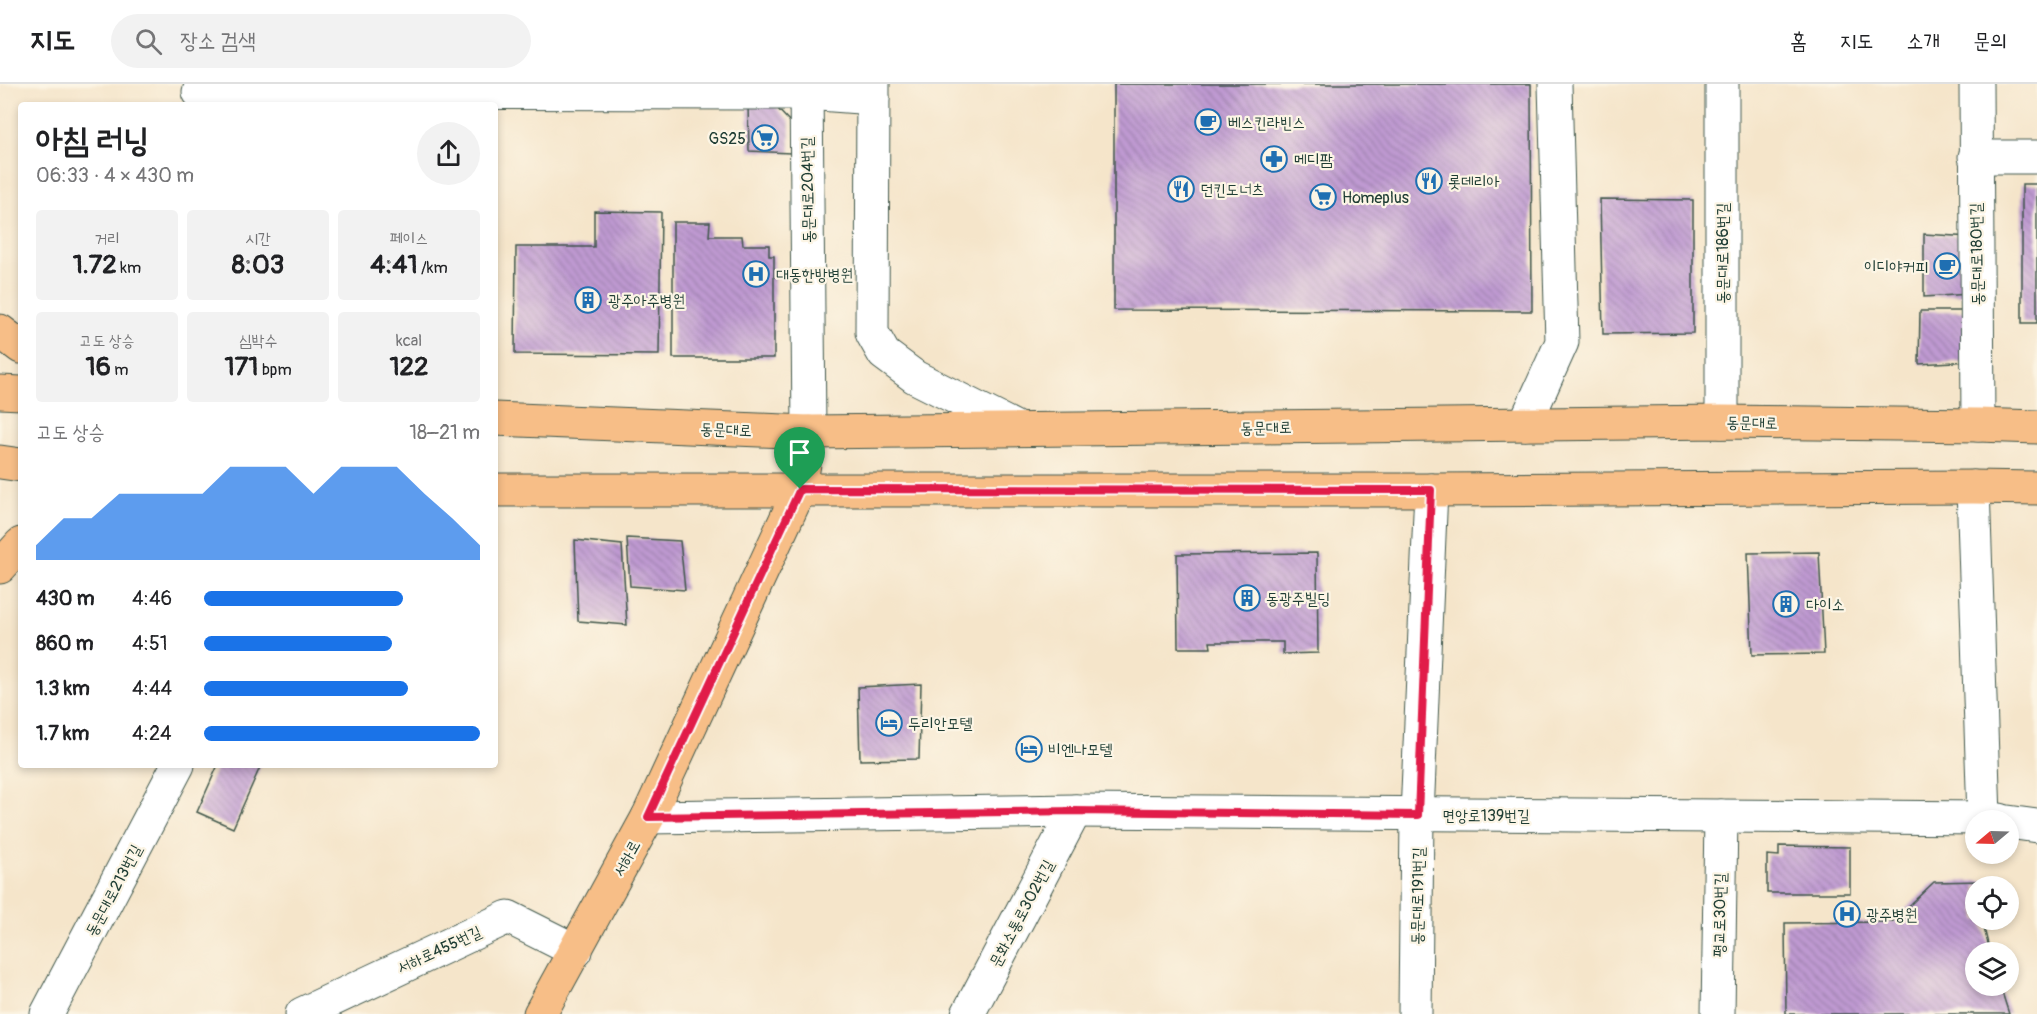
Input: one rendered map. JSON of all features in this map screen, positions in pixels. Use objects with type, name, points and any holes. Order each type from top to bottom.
[{"type":"main road","points":[[0,331],[18,345]]},
{"type":"main road","points":[[0,392],[18,393]]},
{"type":"main road","name":"동문대로","points":[[498,419],[809,432],[1722,422],[1978,425],[2037,428]]},
{"type":"main road","name":"서하로","points":[[540,1014],[648,817],[800,489],[809,432]]},
{"type":"main road","points":[[0,462],[18,465]]},
{"type":"main road","points":[[498,490],[2037,488]]},
{"type":"main road","points":[[0,567],[18,547]]},
{"type":"street","points":[[1525,424],[1562,342],[1555,84]]},
{"type":"street","name":"동문대로186번길","points":[[1722,84],[1722,422]]},
{"type":"street","name":"동문대로180번길","points":[[1976,84],[1978,425]]},
{"type":"street","points":[[199,94],[506,94],[806,88],[873,91],[872,333],[884,354],[915,377],[1018,429]]},
{"type":"street","name":"동문대로204번길","points":[[806,88],[809,432]]},
{"type":"street","points":[[1975,157],[2037,157]]},
{"type":"street","points":[[1973,487],[1996,810]]},
{"type":"street","name":"동문대로191번길","points":[[1415,1014],[1418,815],[1431,490]]},
{"type":"street","name":"동문대로213번길","points":[[47,1014],[176,768]]},
{"type":"street","name":"면앙로139번길","points":[[648,817],[1075,811],[1965,820]]},
{"type":"street","name":"문화소통로302번길","points":[[968,1014],[1075,811]]},
{"type":"street","name":"평교로30번길","points":[[1718,1014],[1721,816]]},
{"type":"street","name":"면앙로139번길","points":[[2019,823],[2037,826]]},
{"type":"street","name":"서하로455번길","points":[[302,1014],[508,917],[576,951]]},
{"type":"building","name":"Homeplus","points":[[1114,84],[1531,84],[1532,311],[1114,310]]},
{"type":"building","points":[[748,104],[775,106],[790,122],[790,153],[749,151]]},
{"type":"building","points":[[2022,184],[2037,184],[2037,323],[2022,323]]},
{"type":"building","points":[[1600,199],[1693,200],[1693,333],[1603,334]]},
{"type":"building","name":"광주아주병원","points":[[594,211],[661,212],[659,355],[515,354],[516,247],[594,247]]},
{"type":"building","points":[[673,222],[710,222],[709,236],[742,236],[743,245],[769,245],[769,256],[774,256],[774,358],[673,358]]},
{"type":"building","name":"이디야커피","points":[[1924,234],[1970,237],[1970,294],[1924,297]]},
{"type":"building","points":[[1920,311],[1971,311],[1971,361],[1919,364]]},
{"type":"building","points":[[627,538],[680,541],[685,590],[630,586]]},
{"type":"building","points":[[575,540],[622,545],[627,625],[578,621]]},
{"type":"building","name":"다이소","points":[[1819,552],[1824,654],[1752,655],[1748,553]]},
{"type":"building","name":"동광주빌딩","points":[[1317,553],[1318,653],[1283,654],[1283,642],[1210,642],[1211,648],[1178,648],[1177,554]]},
{"type":"building","name":"두리안모텔","points":[[921,684],[919,759],[860,760],[858,687]]},
{"type":"building","points":[[217,768],[260,768],[233,828],[197,812]]},
{"type":"building","points":[[1779,846],[1850,847],[1850,893],[1767,893],[1767,855],[1779,856]]},
{"type":"building","points":[[1965,881],[1965,930],[1984,930],[1988,942],[1965,942],[1965,996],[2003,996],[2009,1014],[1786,1014],[1785,923],[1892,922],[1934,882]]},
{"type":"place","name":"베스킨라빈스","points":[[1208,122]]},
{"type":"place","name":"GS25","points":[[765,138]]},
{"type":"place","name":"메디팜","points":[[1274,159]]},
{"type":"place","name":"롯데리아","points":[[1429,181]]},
{"type":"place","name":"던킨도너츠","points":[[1181,189]]},
{"type":"place","name":"Homeplus","points":[[1323,197]]},
{"type":"place","name":"이디야커피","points":[[1947,266]]},
{"type":"place","name":"대동한방병원","points":[[756,274]]},
{"type":"place","name":"광주아주병원","points":[[588,300]]},
{"type":"place","name":"동광주빌딩","points":[[1247,598]]},
{"type":"place","name":"다이소","points":[[1786,604]]},
{"type":"place","name":"두리안모텔","points":[[889,723]]},
{"type":"place","name":"비엔나모텔","points":[[1029,749]]},
{"type":"place","name":"광주병원","points":[[1847,914]]},
{"type":"route","points":[[800,489],[1431,490],[1418,815],[1075,811],[648,817],[800,489]]}]
